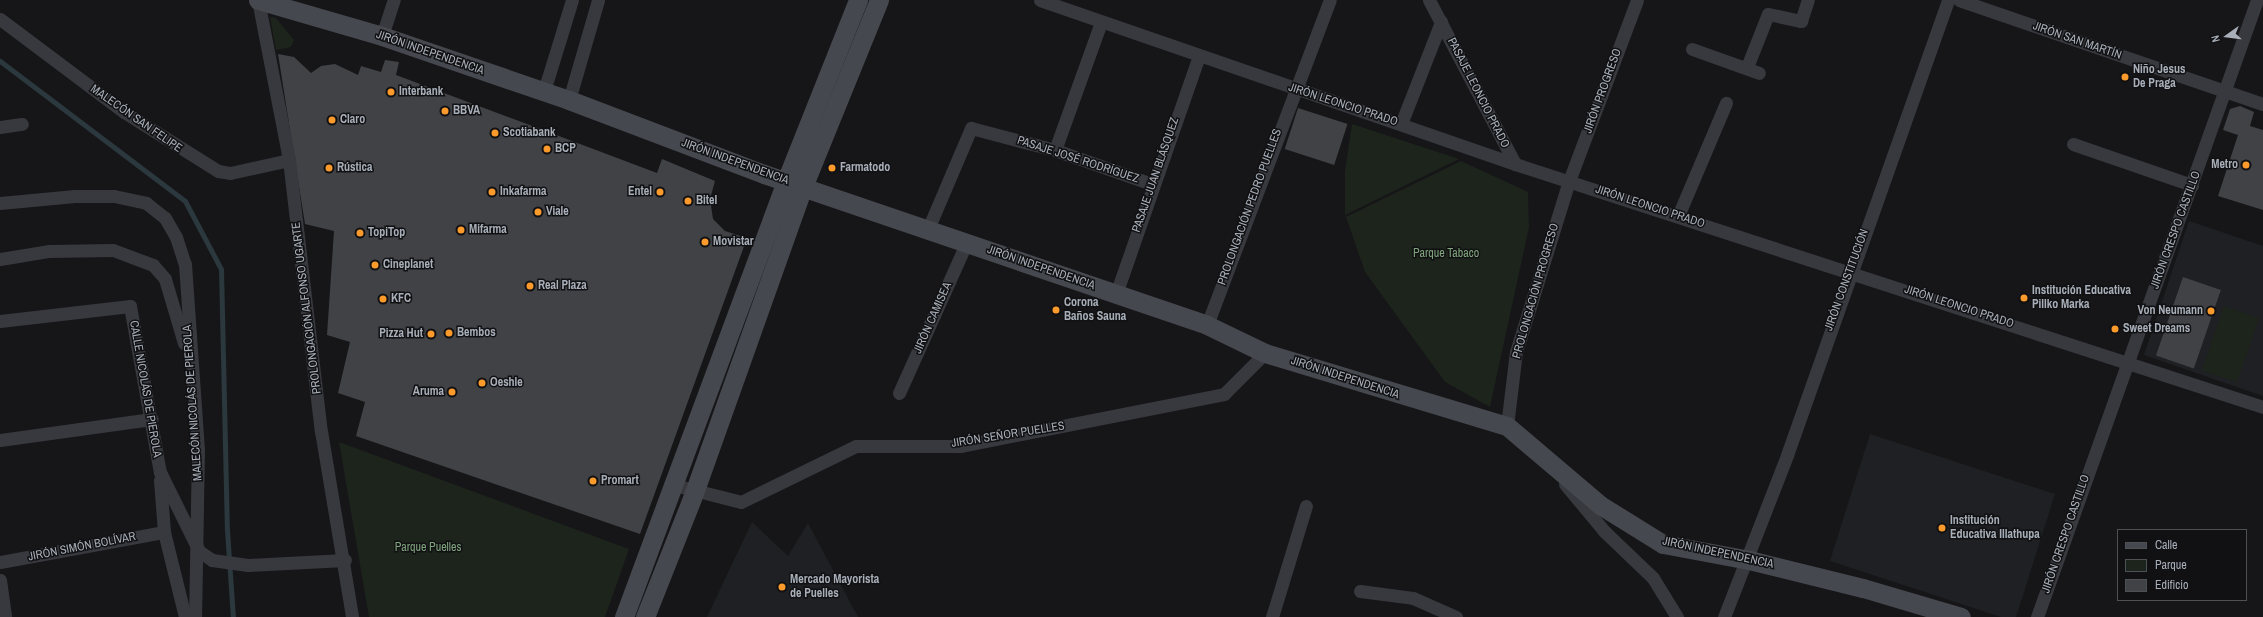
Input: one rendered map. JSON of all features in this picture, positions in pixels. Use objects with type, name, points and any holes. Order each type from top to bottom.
[{"type":"street","name":"JIRÓN INDEPENDENCIA","points":[[258,0],[382,36],[544,91],[795,184],[1207,325],[1265,353],[1507,426],[1600,505],[1663,544],[1749,560],[1961,617]]},
{"type":"street","name":"PROLONGACIÓN ALFONSO UGARTE","points":[[258,0],[289,160],[321,431],[345,560],[352,617]]},
{"type":"street","points":[[382,36],[394,0]]},
{"type":"street","points":[[544,91],[572,0]]},
{"type":"street","points":[[569,100],[598,0]]},
{"type":"street","points":[[645,617],[694,493],[795,184],[858,0]]},
{"type":"street","points":[[624,617],[674,485],[795,184],[879,0]]},
{"type":"street","name":"PROLONGACIÓN PEDRO PUELLES","points":[[1207,325],[1294,88],[1330,0]]},
{"type":"street","name":"PASAJE LEONCIO PRADO","points":[[1429,0],[1515,164]]},
{"type":"street","name":"JIRÓN PROGRESO","points":[[1569,181],[1637,0]]},
{"type":"street","points":[[1747,67],[1768,14],[1801,21],[1808,0]]},
{"type":"street","name":"JIRÓN CONSTITUCIÓN","points":[[1724,617],[1749,560],[1948,0]]},
{"type":"street","name":"JIRÓN SAN MARTÍN","points":[[1959,0],[2263,104]]},
{"type":"street","name":"JIRÓN CRESPO CASTILLO","points":[[2037,617],[2226,92],[2257,0]]},
{"type":"street","name":"JIRÓN LEONCIO PRADO","points":[[1045,1],[1199,56],[1515,164],[1851,270],[2263,407]]},
{"type":"street","name":"MALECÓN SAN FELIPE","points":[[0,19],[124,112],[218,171],[230,173],[289,160]]},
{"type":"street","points":[[1055,150],[1101,22]]},
{"type":"street","name":"PASAJE LEONCIO PRADO","points":[[1401,124],[1441,22]]},
{"type":"street","points":[[1692,49],[1747,67],[1759,73]]},
{"type":"street","name":"PASAJE JUAN BLÁSQUEZ","points":[[1116,294],[1152,184],[1199,56]]},
{"type":"street","points":[[1678,216],[1726,103]]},
{"type":"street","points":[[0,127],[22,124]]},
{"type":"street","name":"PASAJE JOSÉ RODRÍGUEZ","points":[[928,229],[971,128],[1055,150],[1152,184]]},
{"type":"street","points":[[2073,144],[2192,185]]},
{"type":"street","name":"PROLONGACIÓN PROGRESO","points":[[1507,426],[1516,352],[1569,181]]},
{"type":"street","name":"MALECÓN NICOLÁS DE PIEROLA","points":[[0,203],[75,196],[114,196],[146,203],[165,218],[185,264],[190,364],[198,450],[199,552],[195,617]]},
{"type":"street","name":"JIRÓN CAMISEA","points":[[900,393],[967,242]]},
{"type":"street","points":[[0,259],[49,252],[114,250],[153,266],[165,279],[190,364]]},
{"type":"street","name":"CALLE NICOLÁS DE PIEROLA","points":[[0,321],[130,306],[152,419],[160,472],[164,532],[185,617]]},
{"type":"street","name":"JIRÓN SEÑOR PUELLES","points":[[674,485],[694,493],[741,502],[856,446],[960,446],[1224,394],[1265,353]]},
{"type":"street","points":[[0,440],[152,419]]},
{"type":"street","points":[[1544,459],[1604,531],[1653,578],[1677,617]]},
{"type":"street","name":"CALLE NICOLÁS DE PIEROLA","points":[[160,472],[199,552]]},
{"type":"street","points":[[1272,617],[1306,506]]},
{"type":"street","name":"JIRÓN SIMÓN BOLÍVAR","points":[[0,562],[164,532]]},
{"type":"street","points":[[199,552],[212,560],[248,565],[345,560]]},
{"type":"street","points":[[0,580],[5,617]]},
{"type":"street","points":[[1360,591],[1413,598],[1456,617]]},
{"type":"shaded area","name":"Von Neumann","points":[[2189,221],[2263,246],[2263,396],[2144,355]]},
{"type":"shaded area","name":"Institución Educativa Illathupa","points":[[1870,434],[2055,494],[2016,617],[2001,617],[1830,561]]},
{"type":"shaded area","name":"Mercado Mayorista de Puelles","points":[[752,522],[788,556],[808,523],[858,617],[707,617]]},
{"type":"green space","points":[[270,17],[276,18],[294,40],[291,47],[276,50]]},
{"type":"green space","points":[[1352,124],[1459,159],[1345,215],[1345,171]]},
{"type":"green space","name":"Parque Tabaco","points":[[1461,161],[1528,192],[1529,227],[1490,407],[1445,382],[1365,272],[1346,217]]},
{"type":"green space","points":[[2224,306],[2259,318],[2237,382],[2202,370]]},
{"type":"green space","name":"Parque Puelles","points":[[339,442],[629,549],[605,617],[369,617]]},
{"type":"building","name":"Real Plaza","points":[[278,54],[294,57],[311,73],[321,66],[335,64],[358,75],[361,66],[381,72],[385,60],[399,62],[396,75],[657,173],[662,159],[715,181],[710,199],[713,219],[725,231],[747,238],[640,534],[356,436],[365,402],[338,393],[350,342],[327,335],[334,231],[305,224]]},
{"type":"building","name":"Metro","points":[[2240,106],[2254,112],[2250,126],[2263,130],[2263,210],[2218,196],[2238,135],[2223,130],[2230,109]]},
{"type":"building","points":[[1298,108],[1347,124],[1334,165],[1285,149]]},
{"type":"building","points":[[2183,277],[2221,290],[2194,369],[2156,355]]},
{"type":"waterway","points":[[0,61],[185,201],[221,269],[227,530],[233,617]]},
{"type":"place","name":"Niño Jesus De Praga","points":[[2125,77]]},
{"type":"place","name":"Interbank","points":[[391,92]]},
{"type":"place","name":"BBVA","points":[[445,111]]},
{"type":"place","name":"Claro","points":[[332,120]]},
{"type":"place","name":"Scotiabank","points":[[495,133]]},
{"type":"place","name":"BCP","points":[[547,149]]},
{"type":"place","name":"Metro","points":[[2246,165]]},
{"type":"place","name":"Rústica","points":[[329,168]]},
{"type":"place","name":"Farmatodo","points":[[832,168]]},
{"type":"place","name":"Inkafarma","points":[[492,192]]},
{"type":"place","name":"Entel","points":[[660,192]]},
{"type":"place","name":"Bitel","points":[[688,201]]},
{"type":"place","name":"Viale","points":[[538,212]]},
{"type":"place","name":"Mifarma","points":[[461,230]]},
{"type":"place","name":"TopiTop","points":[[360,233]]},
{"type":"place","name":"Movistar","points":[[705,242]]},
{"type":"place","name":"Cineplanet","points":[[375,265]]},
{"type":"place","name":"Real Plaza","points":[[530,286]]},
{"type":"place","name":"Institución Educativa Pillko Marka","points":[[2024,298]]},
{"type":"place","name":"KFC","points":[[383,299]]},
{"type":"place","name":"Corona Baños Sauna","points":[[1056,310]]},
{"type":"place","name":"Von Neumann","points":[[2211,311]]},
{"type":"place","name":"Sweet Dreams","points":[[2115,329]]},
{"type":"place","name":"Bembos","points":[[449,333]]},
{"type":"place","name":"Pizza Hut","points":[[431,334]]},
{"type":"place","name":"Oeshle","points":[[482,383]]},
{"type":"place","name":"Aruma","points":[[452,392]]},
{"type":"place","name":"Promart","points":[[593,481]]},
{"type":"place","name":"Institución Educativa Illathupa","points":[[1942,528]]},
{"type":"place","name":"Mercado Mayorista de Puelles","points":[[782,587]]}]
